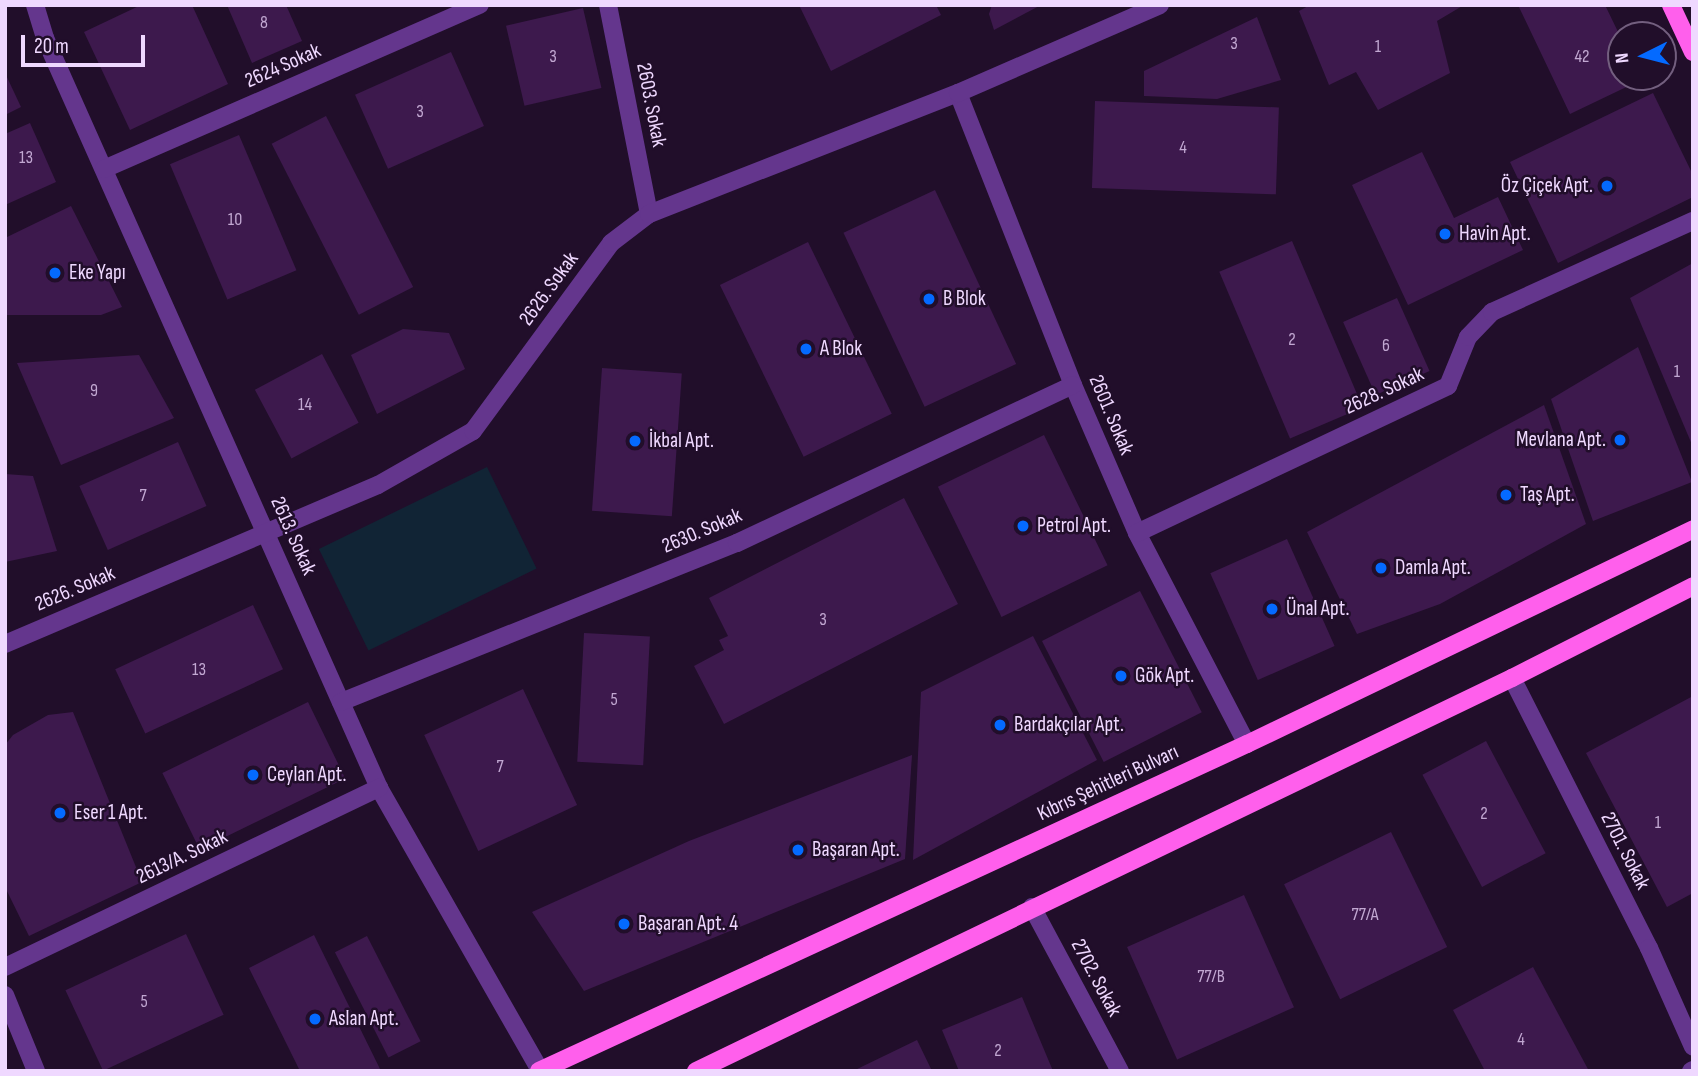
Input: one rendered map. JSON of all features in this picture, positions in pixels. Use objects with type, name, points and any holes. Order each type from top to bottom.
[{"type":"main road","points":[[1671,5],[1693,52]]},
{"type":"main road","name":"Kıbrıs Şehitleri Bulvarı","points":[[540,1071],[1247,744],[1693,529]]},
{"type":"main road","points":[[696,1071],[1512,678],[1693,586]]},
{"type":"street","name":"2613. Sokak","points":[[35,5],[104,169],[379,788],[540,1071]]},
{"type":"street","name":"2624 Sokak","points":[[104,169],[480,5]]},
{"type":"street","name":"2603. Sokak","points":[[608,5],[649,215]]},
{"type":"street","name":"2626. Sokak","points":[[5,644],[378,485],[473,431],[611,243],[649,215],[958,93],[1160,5]]},
{"type":"street","name":"2601. Sokak","points":[[958,93],[1073,385],[1137,533],[1247,744]]},
{"type":"street","name":"2628. Sokak","points":[[1137,533],[1448,386],[1468,337],[1492,312],[1693,220]]},
{"type":"street","name":"2630. Sokak","points":[[341,702],[737,543],[1073,385]]},
{"type":"street","name":"2701. Sokak","points":[[1512,678],[1649,948],[1693,1047]]},
{"type":"street","name":"2613/A. Sokak","points":[[5,967],[379,788]]},
{"type":"street","name":"2702. Sokak","points":[[1032,907],[1120,1071]]},
{"type":"street","points":[[5,995],[36,1071]]},
{"type":"shaded area","points":[[487,467],[537,569],[368,651],[319,549]]},
{"type":"building","points":[[141,5],[192,5],[228,84],[130,130],[84,32]]},
{"type":"building","points":[[227,5],[286,5],[302,41],[252,63]]},
{"type":"building","points":[[799,5],[936,5],[941,15],[831,71]]},
{"type":"building","points":[[992,5],[1041,5],[994,30],[989,14]]},
{"type":"building","points":[[1310,5],[1464,5],[1437,21],[1450,73],[1378,110],[1356,72],[1329,85],[1299,11]]},
{"type":"building","points":[[1518,5],[1605,5],[1613,21],[1607,21],[1607,91],[1618,91],[1570,114]]},
{"type":"building","points":[[583,8],[601,88],[524,106],[506,26]]},
{"type":"building","points":[[1257,17],[1281,80],[1217,99],[1144,96],[1144,71]]},
{"type":"building","points":[[451,52],[484,126],[388,169],[355,95]]},
{"type":"building","points":[[5,73],[21,107],[5,115]]},
{"type":"building","name":"Öz Çiçek Apt.","points":[[1653,93],[1693,175],[1693,197],[1558,263],[1510,162]]},
{"type":"building","points":[[1095,101],[1279,107],[1276,194],[1092,188]]},
{"type":"building","points":[[326,116],[413,287],[359,315],[272,144]]},
{"type":"building","points":[[30,123],[56,182],[5,205],[5,134]]},
{"type":"building","points":[[239,135],[296,270],[227,300],[170,164]]},
{"type":"building","name":"Havin Apt.","points":[[1422,152],[1454,218],[1498,197],[1523,250],[1408,305],[1352,185]]},
{"type":"building","name":"B Blok","points":[[935,190],[1016,364],[925,407],[843,233]]},
{"type":"building","name":"Eke Yapı","points":[[71,206],[122,307],[101,315],[5,315],[5,238]]},
{"type":"building","points":[[1292,241],[1363,408],[1290,438],[1219,272]]},
{"type":"building","name":"A Blok","points":[[808,242],[892,414],[804,457],[720,285]]},
{"type":"building","points":[[1693,263],[1693,447],[1630,298]]},
{"type":"building","points":[[1397,298],[1430,371],[1376,395],[1343,322]]},
{"type":"building","points":[[403,329],[449,333],[465,369],[377,414],[351,355]]},
{"type":"building","name":"Mevlana Apt.","points":[[1638,347],[1692,482],[1593,521],[1551,399]]},
{"type":"building","points":[[322,354],[359,423],[292,459],[255,390]]},
{"type":"building","points":[[139,355],[174,418],[61,465],[17,363]]},
{"type":"building","name":"İkbal Apt.","points":[[602,368],[682,374],[672,516],[592,511]]},
{"type":"building","points":[[1544,405],[1586,524],[1440,604],[1357,634],[1307,532]]},
{"type":"building","name":"Petrol Apt.","points":[[1044,435],[1108,565],[1002,617],[938,487]]},
{"type":"building","points":[[178,442],[206,506],[108,550],[79,486]]},
{"type":"building","points":[[5,474],[33,476],[57,551],[5,562]]},
{"type":"building","points":[[904,498],[958,604],[724,724],[694,666],[724,650],[719,640],[728,636],[709,598]]},
{"type":"building","name":"Ünal Apt.","points":[[1287,539],[1335,646],[1258,680],[1210,573]]},
{"type":"building","name":"Gök Apt.","points":[[1140,591],[1202,712],[1104,762],[1042,641]]},
{"type":"building","points":[[253,605],[283,669],[145,734],[115,669]]},
{"type":"building","points":[[584,633],[650,636],[643,765],[577,762]]},
{"type":"building","name":"Bardakçılar Apt.","points":[[1033,636],[1097,760],[913,860],[921,692]]},
{"type":"building","points":[[523,689],[577,805],[478,851],[424,735]]},
{"type":"building","points":[[1693,696],[1693,893],[1667,907],[1586,753]]},
{"type":"building","name":"Ceylan Apt.","points":[[308,702],[345,778],[200,849],[162,773]]},
{"type":"building","name":"Eser 1 Apt.","points":[[73,712],[142,882],[29,936],[5,887],[5,745],[13,735],[48,715]]},
{"type":"building","points":[[1486,741],[1546,853],[1482,887],[1422,775]]},
{"type":"building","points":[[912,755],[905,859],[584,991],[532,912],[689,841]]},
{"type":"building","points":[[1391,832],[1447,947],[1340,999],[1284,884]]},
{"type":"building","points":[[1244,895],[1294,1007],[1177,1059],[1127,947]]},
{"type":"building","points":[[186,934],[224,1015],[103,1071],[65,990]]},
{"type":"building","name":"Aslan Apt.","points":[[314,935],[381,1071],[300,1071],[249,968]]},
{"type":"building","points":[[367,936],[421,1041],[388,1057],[335,952]]},
{"type":"building","points":[[1533,967],[1589,1071],[1485,1071],[1453,1010]]},
{"type":"building","points":[[1022,997],[1053,1071],[959,1071],[942,1030]]},
{"type":"building","points":[[917,1040],[932,1071],[853,1071]]},
{"type":"place","name":"Öz Çiçek Apt.","points":[[1607,186]]},
{"type":"place","name":"Havin Apt.","points":[[1445,234]]},
{"type":"place","name":"Eke Yapı","points":[[55,273]]},
{"type":"place","name":"B Blok","points":[[929,299]]},
{"type":"place","name":"A Blok","points":[[806,349]]},
{"type":"place","name":"Mevlana Apt.","points":[[1620,440]]},
{"type":"place","name":"İkbal Apt.","points":[[635,441]]},
{"type":"place","name":"Taş Apt.","points":[[1506,495]]},
{"type":"place","name":"Petrol Apt.","points":[[1023,526]]},
{"type":"place","name":"Damla Apt.","points":[[1381,568]]},
{"type":"place","name":"Ünal Apt.","points":[[1272,609]]},
{"type":"place","name":"Gök Apt.","points":[[1121,676]]},
{"type":"place","name":"Bardakçılar Apt.","points":[[1000,725]]},
{"type":"place","name":"Ceylan Apt.","points":[[253,775]]},
{"type":"place","name":"Eser 1 Apt.","points":[[60,813]]},
{"type":"place","name":"Başaran Apt.","points":[[798,850]]},
{"type":"place","name":"Başaran Apt. 4","points":[[624,924]]},
{"type":"place","name":"Aslan Apt.","points":[[315,1019]]}]
